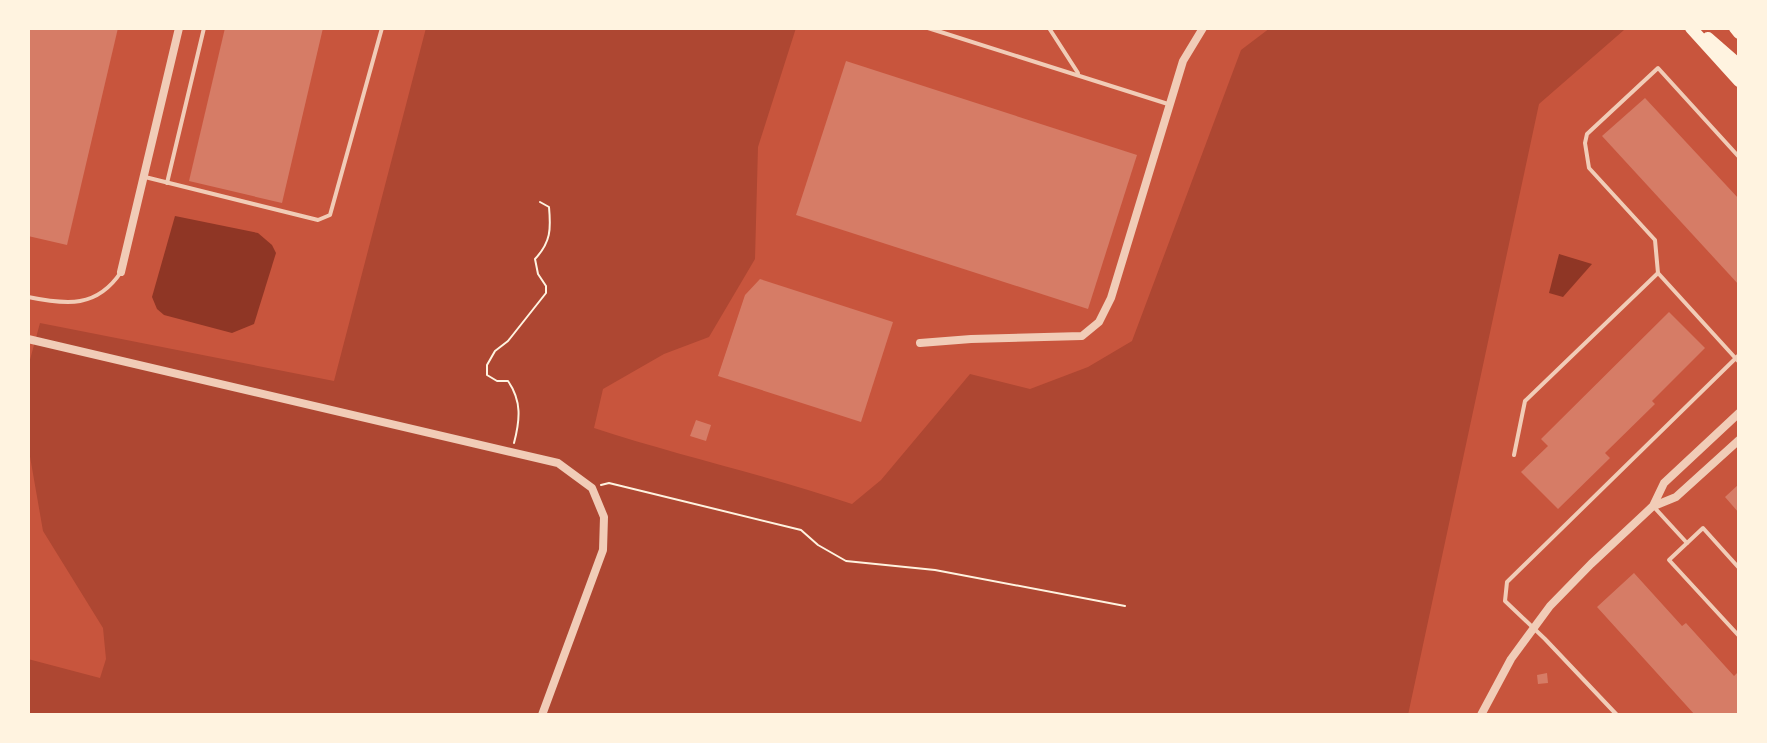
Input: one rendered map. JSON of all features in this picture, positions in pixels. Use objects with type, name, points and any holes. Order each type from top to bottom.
[{"type":"main road","points":[[1694,28],[1739,65]]},
{"type":"main road","points":[[1694,28],[1739,81]]},
{"type":"main road","points":[[1735,28],[1739,33]]},
{"type":"street","points":[[121,272],[179,28]]},
{"type":"street","points":[[920,343],[1082,336],[1092,330],[1111,298],[1183,61],[1203,28]]},
{"type":"street","points":[[28,339],[558,463],[592,488],[604,517],[603,550],[542,715]]},
{"type":"street","points":[[1481,715],[1497,683],[1533,627],[1580,575],[1653,506],[1664,483],[1739,413]]},
{"type":"street","points":[[1653,506],[1676,497],[1739,440]]},
{"type":"lane","points":[[167,183],[204,28]]},
{"type":"lane","points":[[145,177],[318,220],[330,215],[382,28]]},
{"type":"lane","points":[[928,28],[1170,105]]},
{"type":"lane","points":[[1049,28],[1080,75]]},
{"type":"lane","points":[[1617,715],[1505,601],[1507,582],[1738,359],[1658,273],[1655,240],[1589,168],[1585,143],[1587,134],[1658,68],[1739,157]]},
{"type":"lane","points":[[28,297],[58,304],[77,303],[103,292],[121,272]]},
{"type":"lane","points":[[1514,455],[1525,401],[1658,273]]},
{"type":"lane","points":[[1653,506],[1687,543]]},
{"type":"lane","points":[[1739,568],[1703,528],[1669,560],[1739,636]]},
{"type":"path","points":[[512,452],[519,423],[518,395],[508,381],[497,381],[487,375],[487,365],[495,351],[508,341],[546,293],[535,259],[546,247],[551,232],[549,207],[540,202]]},
{"type":"path","points":[[592,488],[609,483],[801,530],[818,545],[846,561],[935,570],[1125,606]]},
{"type":"shaded area","points":[[426,28],[796,28],[758,147],[755,259],[709,337],[664,354],[603,389],[594,428],[852,504],[881,480],[970,374],[1030,389],[1088,367],[1132,341],[1241,50],[1270,28],[1622,28],[1624,30],[1539,104],[1408,715],[28,715],[28,659],[100,678],[106,659],[103,628],[43,531],[28,445],[28,367],[40,323],[334,381]]},
{"type":"shaded area","points":[[175,216],[258,233],[272,245],[276,253],[254,324],[232,333],[164,315],[157,309],[152,297]]},
{"type":"shaded area","points":[[1559,254],[1592,264],[1563,297],[1549,293]]},
{"type":"building","points":[[28,28],[118,28],[67,245],[28,236]]},
{"type":"building","points":[[225,28],[323,28],[282,203],[189,181]]},
{"type":"building","points":[[846,61],[1137,155],[1088,309],[796,215]]},
{"type":"building","points":[[1645,98],[1739,199],[1739,285],[1602,136]]},
{"type":"building","points":[[760,279],[893,322],[861,422],[718,376],[745,295]]},
{"type":"building","points":[[1669,312],[1705,348],[1652,401],[1655,404],[1605,453],[1610,458],[1558,509],[1521,472],[1548,446],[1541,439]]},
{"type":"building","points":[[696,420],[711,425],[706,441],[690,436]]},
{"type":"building","points":[[1739,484],[1739,513],[1725,497]]},
{"type":"building","points":[[1634,573],[1682,626],[1686,623],[1734,676],[1739,671],[1739,715],[1695,715],[1597,607]]},
{"type":"building","points":[[1547,673],[1548,683],[1538,684],[1537,675]]}]
